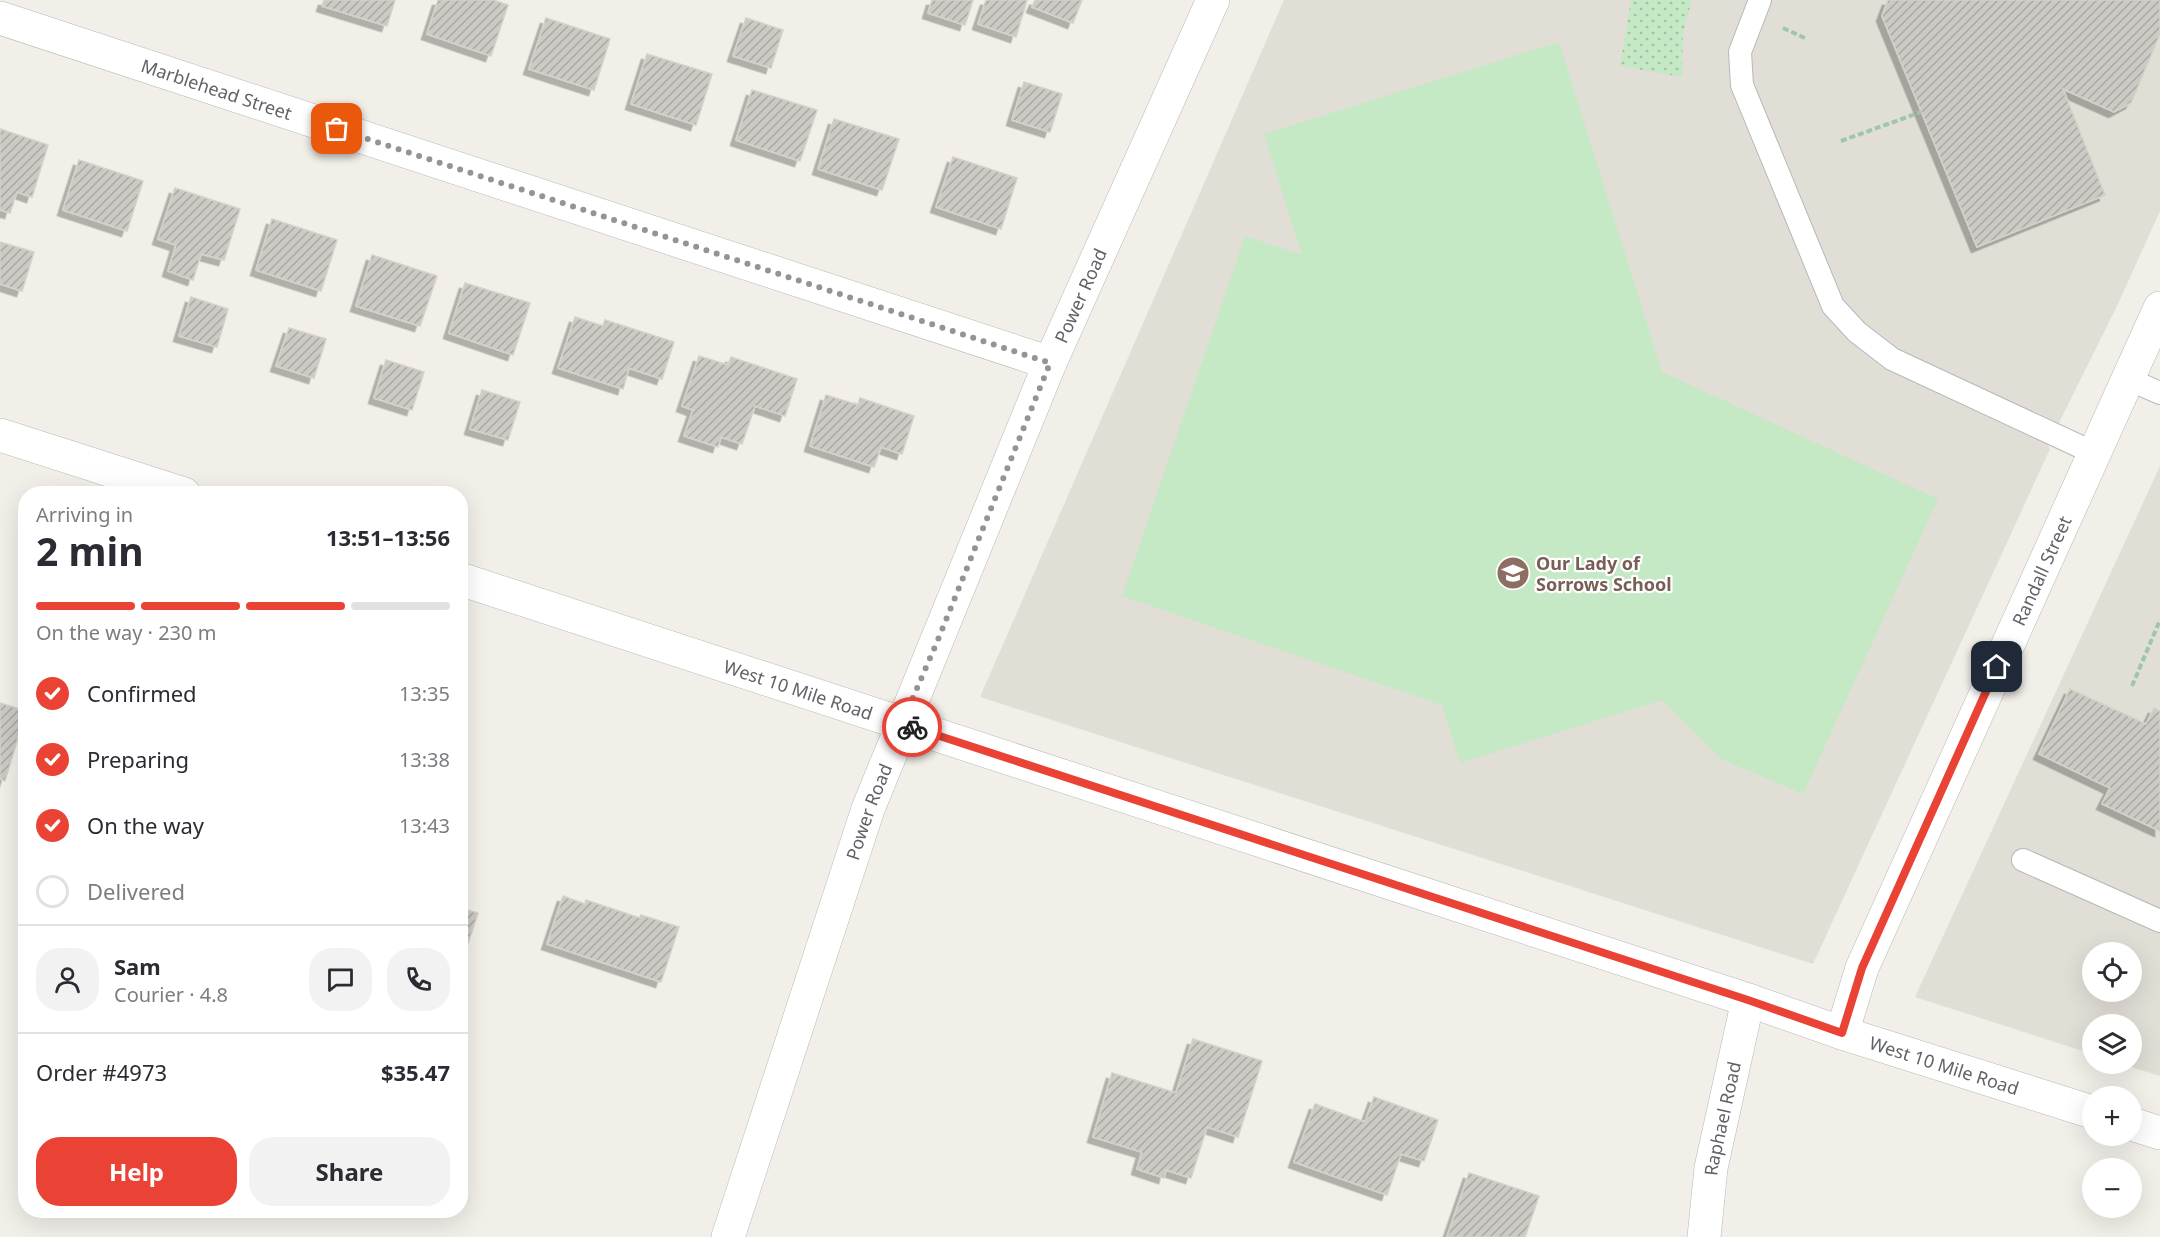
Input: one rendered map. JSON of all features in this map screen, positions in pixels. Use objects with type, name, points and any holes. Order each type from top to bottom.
[{"type":"street","name":"Power Road","points":[[728,1237],[868,809],[1050,363],[1212,0]]},
{"type":"street","name":"Marblehead Street","points":[[0,18],[1050,363]]},
{"type":"street","name":"Randall Street","points":[[1842,1033],[1862,968],[2160,308]]},
{"type":"street","points":[[0,435],[159,486]]},
{"type":"street","name":"West 10 Mile Road","points":[[468,582],[1748,1000],[1842,1033],[2082,1109]]},
{"type":"street","name":"Raphael Road","points":[[1704,1237],[1711,1168],[1748,1000]]},
{"type":"street","points":[[2142,1127],[2160,1133]]},
{"type":"lane","points":[[1760,0],[1740,52],[1742,85],[1833,306],[1857,332],[1892,359],[2094,453]]},
{"type":"lane","points":[[2128,379],[2160,393]]},
{"type":"lane","points":[[2023,860],[2160,921]]},
{"type":"path","points":[[1780,26],[1807,39]]},
{"type":"path","points":[[1841,141],[1921,112]]},
{"type":"path","points":[[2132,686],[2160,620]]},
{"type":"shaded area","name":"Our Lady of Sorrows School","points":[[1284,0],[2160,0],[2160,211],[2118,304],[2048,445],[2050,449],[1813,964],[980,697]]},
{"type":"shaded area","points":[[2160,466],[2160,1076],[2142,1070],[2142,1014],[2082,1014],[2082,1051],[1915,997]]},
{"type":"green space","points":[[1631,0],[1692,0],[1683,32],[1682,77],[1620,66]]},
{"type":"green space","points":[[1559,42],[1662,372],[1938,499],[1803,794],[1721,759],[1662,700],[1460,763],[1442,705],[1122,596],[1245,236],[1302,255],[1264,134]]},
{"type":"building","points":[[324,0],[395,0],[387,26],[322,6]]},
{"type":"building","points":[[438,0],[493,0],[508,5],[491,56],[427,34]]},
{"type":"building","points":[[932,0],[973,0],[965,25],[928,13]]},
{"type":"building","points":[[986,0],[1027,0],[1016,37],[978,24]]},
{"type":"building","points":[[1035,0],[1082,0],[1073,23],[1032,7]]},
{"type":"building","points":[[1888,0],[2160,0],[2160,34],[2131,103],[2114,112],[2063,89],[2105,195],[1977,247],[1882,16]]},
{"type":"building","points":[[546,18],[610,39],[594,90],[529,69]]},
{"type":"building","points":[[746,18],[783,30],[771,68],[733,56]]},
{"type":"building","points":[[647,54],[712,74],[696,125],[631,104]]},
{"type":"building","points":[[1024,82],[1062,94],[1050,132],[1012,120]]},
{"type":"building","points":[[752,90],[817,110],[800,161],[736,140]]},
{"type":"building","points":[[834,119],[899,139],[882,190],[818,169]]},
{"type":"building","points":[[0,129],[48,145],[32,197],[17,192],[10,213],[0,210]]},
{"type":"building","points":[[953,157],[1017,178],[1001,229],[936,207]]},
{"type":"building","points":[[79,160],[143,181],[127,231],[63,210]]},
{"type":"building","points":[[175,188],[240,209],[224,260],[201,254],[193,280],[168,271],[176,245],[158,239]]},
{"type":"building","points":[[272,219],[337,240],[321,291],[256,270]]},
{"type":"building","points":[[0,242],[34,252],[22,291],[0,284]]},
{"type":"building","points":[[372,255],[437,276],[420,326],[356,306]]},
{"type":"building","points":[[465,283],[530,303],[513,355],[449,333]]},
{"type":"building","points":[[191,297],[228,309],[217,347],[179,336]]},
{"type":"building","points":[[575,317],[603,326],[605,320],[674,342],[662,379],[629,368],[623,389],[558,368]]},
{"type":"building","points":[[289,328],[326,339],[314,378],[276,366]]},
{"type":"building","points":[[699,356],[728,365],[731,357],[797,379],[785,416],[755,406],[742,444],[721,437],[718,447],[684,436],[693,410],[682,406]]},
{"type":"building","points":[[386,360],[424,372],[412,410],[374,398]]},
{"type":"building","points":[[482,390],[520,402],[508,440],[470,429]]},
{"type":"building","points":[[826,395],[858,405],[860,398],[914,416],[902,454],[881,447],[874,467],[810,446]]},
{"type":"building","points":[[2070,689],[2146,724],[2154,708],[2160,711],[2160,831],[2102,804],[2110,788],[2039,754]]},
{"type":"building","points":[[0,703],[18,709],[18,738],[5,781],[0,779]]},
{"type":"building","points":[[563,896],[585,904],[586,900],[640,918],[641,915],[679,927],[661,982],[547,944]]},
{"type":"building","points":[[468,910],[478,913],[468,944]]},
{"type":"building","points":[[1193,1039],[1262,1061],[1238,1137],[1207,1127],[1191,1178],[1166,1170],[1164,1178],[1137,1169],[1142,1152],[1093,1137],[1112,1073],[1176,1093]]},
{"type":"building","points":[[1374,1097],[1438,1120],[1424,1161],[1401,1154],[1387,1195],[1294,1162],[1315,1104],[1365,1122]]},
{"type":"building","points":[[1469,1173],[1539,1196],[1525,1237],[1447,1237]]},
{"type":"way so far","points":[[337,129],[1050,363],[902,723],[912,727]]},
{"type":"place","name":"Our Lady of Sorrows School","points":[[1513,573]]},
{"type":"route","points":[[912,727],[1748,1000],[1842,1033],[1862,968],[1997,667]]}]
